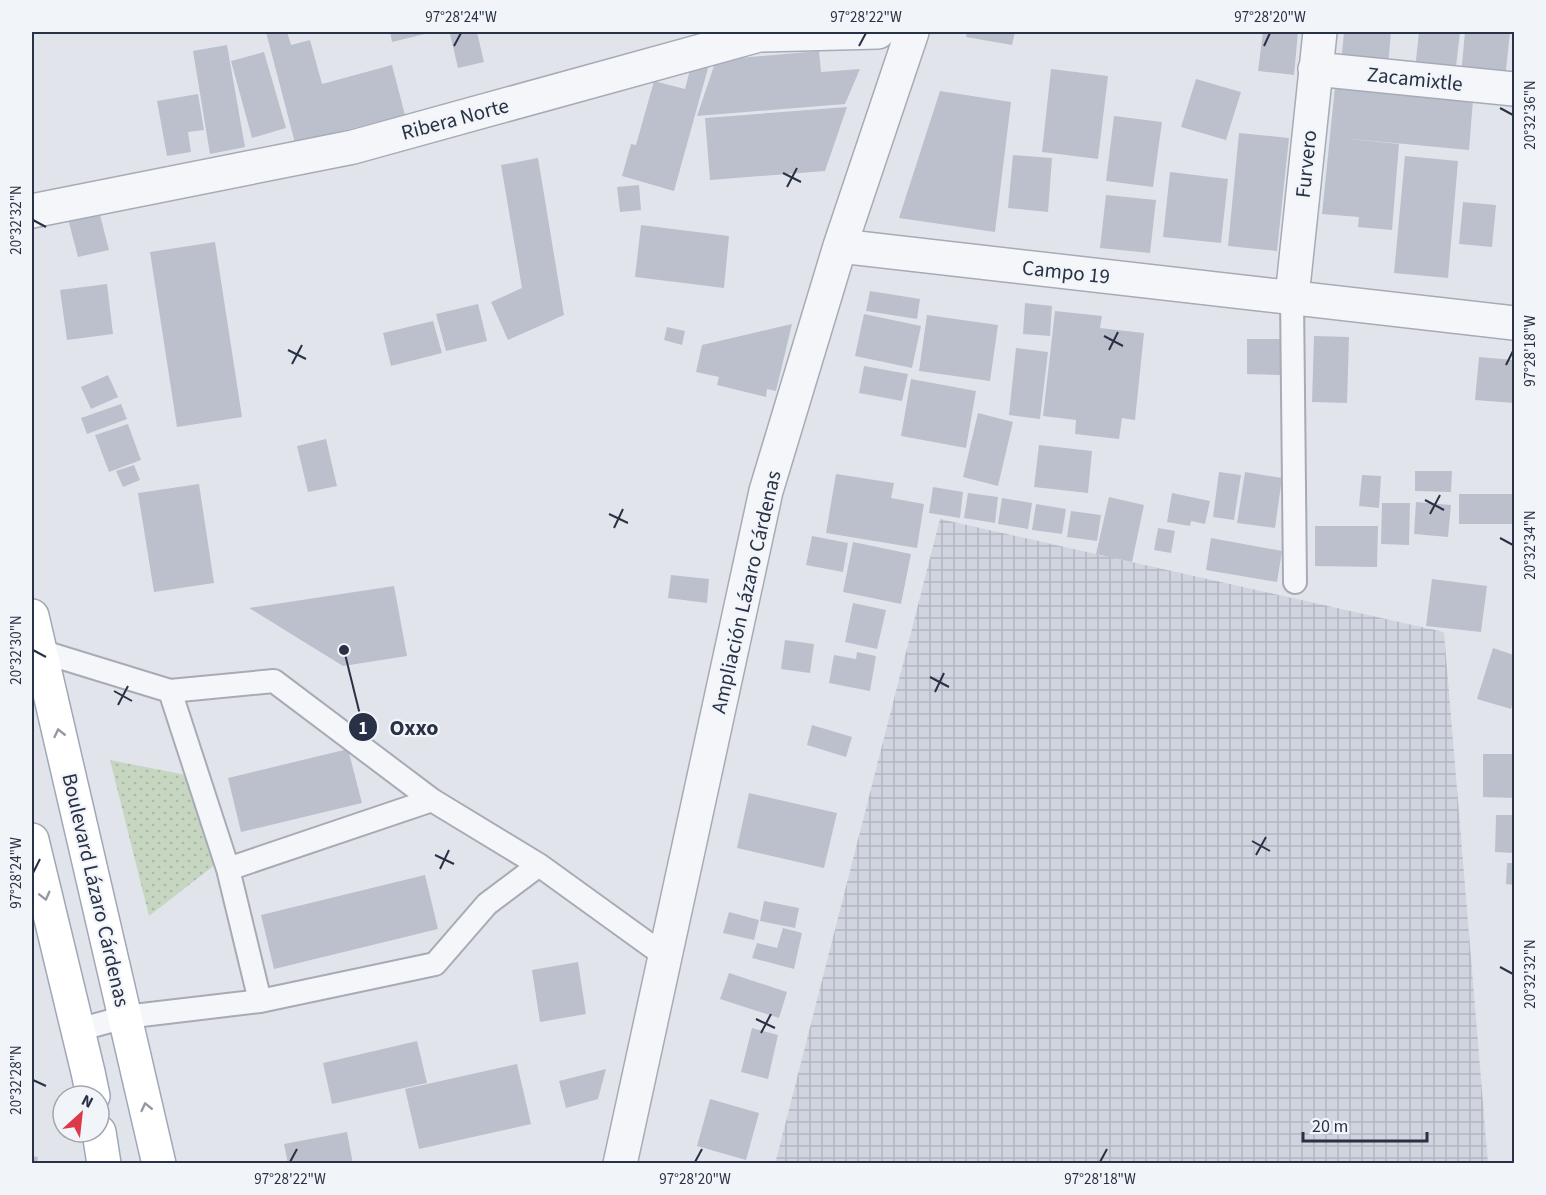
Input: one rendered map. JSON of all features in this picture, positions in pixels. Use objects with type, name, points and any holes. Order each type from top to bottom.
[{"type":"main road","name":"Boulevard Lázaro Cárdenas","points":[[32,616],[36,652],[159,1164]]},
{"type":"main road","points":[[32,840],[90,1084]]},
{"type":"main road","points":[[101,1144],[104,1164]]},
{"type":"street","name":"Ribera Norte","points":[[32,211],[352,147],[759,35],[878,32]]},
{"type":"street","name":"Ampliación Lázaro Cárdenas","points":[[620,1164],[766,491],[840,246],[912,32]]},
{"type":"street","name":"Furvero","points":[[1292,297],[1320,32]]},
{"type":"street","name":"Zacamixtle","points":[[1316,69],[1515,89]]},
{"type":"street","name":"Campo 19","points":[[840,246],[1515,323]]},
{"type":"lane","points":[[1292,297],[1295,582]]},
{"type":"lane","points":[[36,652],[170,691],[274,681],[432,800],[538,865],[665,956]]},
{"type":"lane","points":[[170,691],[228,869],[260,1001]]},
{"type":"lane","points":[[228,869],[432,800]]},
{"type":"lane","points":[[78,1030],[125,1017],[260,1001],[435,964],[487,904],[538,865]]},
{"type":"shaded area","points":[[940,519],[1444,632],[1488,1163],[775,1164]]},
{"type":"green space","points":[[110,760],[191,776],[216,864],[149,916]]},
{"type":"building","points":[[266,32],[287,32],[291,45],[310,40],[322,84],[392,65],[405,115],[295,143]]},
{"type":"building","points":[[390,32],[433,32],[392,42]]},
{"type":"building","points":[[477,32],[484,62],[458,68],[450,34]]},
{"type":"building","points":[[967,32],[1015,32],[1012,45],[966,37]]},
{"type":"building","points":[[1263,32],[1298,32],[1294,75],[1258,71]]},
{"type":"building","points":[[1344,32],[1391,32],[1388,66],[1341,63]]},
{"type":"building","points":[[1419,32],[1460,32],[1455,75],[1415,70]]},
{"type":"building","points":[[1465,32],[1510,32],[1505,79],[1461,75]]},
{"type":"building","points":[[227,45],[245,147],[210,154],[193,51]]},
{"type":"building","points":[[819,51],[821,72],[860,69],[845,104],[697,116],[716,60]]},
{"type":"building","points":[[264,52],[286,128],[252,138],[231,61]]},
{"type":"building","points":[[710,61],[674,191],[622,176],[631,144],[636,145],[654,81],[685,89],[691,66]]},
{"type":"building","points":[[1051,69],[1108,76],[1098,159],[1042,152]]},
{"type":"building","points":[[1196,79],[1241,92],[1226,140],[1181,127]]},
{"type":"building","points":[[1335,87],[1473,100],[1469,150],[1341,138],[1399,144],[1392,230],[1358,227],[1359,217],[1322,214]]},
{"type":"building","points":[[940,91],[1011,102],[995,232],[899,218]]},
{"type":"building","points":[[198,94],[204,130],[188,132],[191,152],[167,156],[157,101]]},
{"type":"building","points":[[847,107],[825,171],[710,180],[705,118]]},
{"type":"building","points":[[1114,116],[1162,122],[1153,187],[1106,181]]},
{"type":"building","points":[[1239,133],[1289,138],[1277,251],[1228,246]]},
{"type":"building","points":[[1013,155],[1052,158],[1048,212],[1008,208]]},
{"type":"building","points":[[1405,156],[1458,161],[1448,278],[1394,273]]},
{"type":"building","points":[[538,158],[564,315],[508,340],[491,302],[522,288],[501,165]]},
{"type":"building","points":[[1170,172],[1228,179],[1221,243],[1163,237]]},
{"type":"building","points":[[639,185],[641,210],[620,212],[617,187]]},
{"type":"building","points":[[1106,195],[1156,200],[1150,253],[1100,248]]},
{"type":"building","points":[[1463,202],[1496,205],[1492,247],[1459,244]]},
{"type":"building","points":[[99,211],[109,250],[78,257],[68,219]]},
{"type":"building","points":[[641,225],[729,236],[724,288],[635,277]]},
{"type":"building","points":[[215,242],[242,417],[177,427],[150,252]]},
{"type":"building","points":[[107,284],[113,334],[67,340],[60,290]]},
{"type":"building","points":[[870,291],[920,299],[917,319],[866,311]]},
{"type":"building","points":[[1025,303],[1052,306],[1050,336],[1023,334]]},
{"type":"building","points":[[478,304],[487,341],[446,351],[436,314]]},
{"type":"building","points":[[1055,311],[1102,316],[1100,328],[1144,333],[1135,420],[1122,418],[1119,439],[1075,434],[1076,420],[1043,416]]},
{"type":"building","points":[[864,314],[921,326],[912,368],[855,356]]},
{"type":"building","points":[[927,315],[998,325],[990,381],[919,371]]},
{"type":"building","points":[[433,321],[442,353],[391,366],[383,333]]},
{"type":"building","points":[[792,324],[776,391],[767,389],[766,397],[717,385],[719,377],[696,372],[702,345]]},
{"type":"building","points":[[667,327],[685,331],[682,345],[664,340]]},
{"type":"building","points":[[1314,336],[1349,337],[1347,403],[1312,402]]},
{"type":"building","points":[[1247,339],[1283,339],[1283,375],[1247,374]]},
{"type":"building","points":[[1016,348],[1048,352],[1040,419],[1009,415]]},
{"type":"building","points":[[1479,357],[1514,360],[1514,403],[1475,400]]},
{"type":"building","points":[[864,366],[908,374],[902,401],[859,393]]},
{"type":"building","points":[[108,375],[118,397],[91,409],[81,387]]},
{"type":"building","points":[[911,379],[976,391],[966,448],[901,436]]},
{"type":"building","points":[[121,404],[127,419],[87,434],[81,418]]},
{"type":"building","points":[[978,413],[1013,422],[998,486],[963,477]]},
{"type":"building","points":[[128,424],[141,460],[109,472],[95,435]]},
{"type":"building","points":[[326,439],[337,486],[308,492],[297,446]]},
{"type":"building","points":[[1039,445],[1092,451],[1088,493],[1034,487]]},
{"type":"building","points":[[134,465],[140,480],[123,487],[116,471]]},
{"type":"building","points":[[1415,471],[1452,471],[1451,492],[1415,491]]},
{"type":"building","points":[[1219,472],[1241,475],[1234,520],[1213,517]]},
{"type":"building","points":[[1245,472],[1282,478],[1275,528],[1237,523]]},
{"type":"building","points":[[836,474],[894,483],[891,498],[924,504],[917,548],[826,533]]},
{"type":"building","points":[[1362,475],[1381,476],[1379,508],[1359,506]]},
{"type":"building","points":[[199,484],[214,583],[154,592],[138,493]]},
{"type":"building","points":[[933,487],[963,492],[960,518],[929,513]]},
{"type":"building","points":[[968,493],[998,497],[995,523],[964,518]]},
{"type":"building","points":[[1172,493],[1210,501],[1205,524],[1191,521],[1190,526],[1167,522]]},
{"type":"building","points":[[1459,494],[1514,494],[1514,524],[1459,524]]},
{"type":"building","points":[[1109,497],[1144,505],[1132,562],[1096,554]]},
{"type":"building","points":[[1002,498],[1032,503],[1028,529],[998,524]]},
{"type":"building","points":[[1416,502],[1451,505],[1448,537],[1414,534]]},
{"type":"building","points":[[1382,503],[1410,503],[1409,545],[1381,544]]},
{"type":"building","points":[[1036,504],[1066,509],[1062,534],[1032,530]]},
{"type":"building","points":[[1071,511],[1101,515],[1097,541],[1067,537]]},
{"type":"building","points":[[1315,526],[1378,526],[1377,567],[1315,566]]},
{"type":"building","points":[[1158,528],[1175,531],[1171,553],[1154,550]]},
{"type":"building","points":[[812,536],[848,543],[843,572],[806,565]]},
{"type":"building","points":[[1211,538],[1282,551],[1277,582],[1206,570]]},
{"type":"building","points":[[853,542],[911,554],[901,604],[843,592]]},
{"type":"building","points":[[671,575],[709,579],[707,603],[668,598]]},
{"type":"building","points":[[1432,579],[1487,586],[1481,632],[1426,626]]},
{"type":"building","points":[[394,586],[407,656],[343,666],[249,608]]},
{"type":"building","points":[[853,603],[886,610],[877,649],[845,642]]},
{"type":"building","points":[[785,640],[814,644],[810,673],[781,669]]},
{"type":"building","points":[[1493,648],[1514,655],[1514,698],[1511,709],[1477,699]]},
{"type":"building","points":[[857,652],[876,656],[870,691],[829,683],[834,655],[856,659]]},
{"type":"building","points":[[812,725],[852,737],[846,757],[807,745]]},
{"type":"building","points":[[348,749],[362,803],[241,832],[228,778]]},
{"type":"building","points":[[1483,754],[1514,754],[1514,798],[1483,797]]},
{"type":"building","points":[[749,793],[837,813],[824,868],[737,848]]},
{"type":"building","points":[[1496,815],[1514,815],[1514,853],[1495,852]]},
{"type":"building","points":[[1507,863],[1514,863],[1514,885],[1506,884]]},
{"type":"building","points":[[425,875],[438,929],[274,969],[261,915]]},
{"type":"building","points":[[764,901],[799,908],[795,928],[760,921]]},
{"type":"building","points":[[729,912],[759,920],[754,940],[723,933]]},
{"type":"building","points":[[783,928],[802,933],[794,969],[752,958],[757,943],[777,948]]},
{"type":"building","points":[[578,962],[586,1014],[540,1022],[532,970]]},
{"type":"building","points":[[729,973],[787,992],[779,1018],[720,999]]},
{"type":"building","points":[[752,1028],[778,1035],[768,1079],[741,1072]]},
{"type":"building","points":[[417,1041],[427,1083],[332,1104],[323,1063]]},
{"type":"building","points":[[517,1064],[531,1124],[419,1149],[405,1089]]},
{"type":"building","points":[[606,1069],[598,1099],[566,1108],[559,1081]]},
{"type":"building","points":[[710,1099],[759,1113],[746,1160],[697,1146]]},
{"type":"building","points":[[347,1132],[353,1164],[288,1164],[284,1144]]},
{"type":"building","points":[[32,1156],[38,1157],[37,1164],[32,1164]]},
{"type":"place","name":"Oxxo","points":[[344,650]]}]
